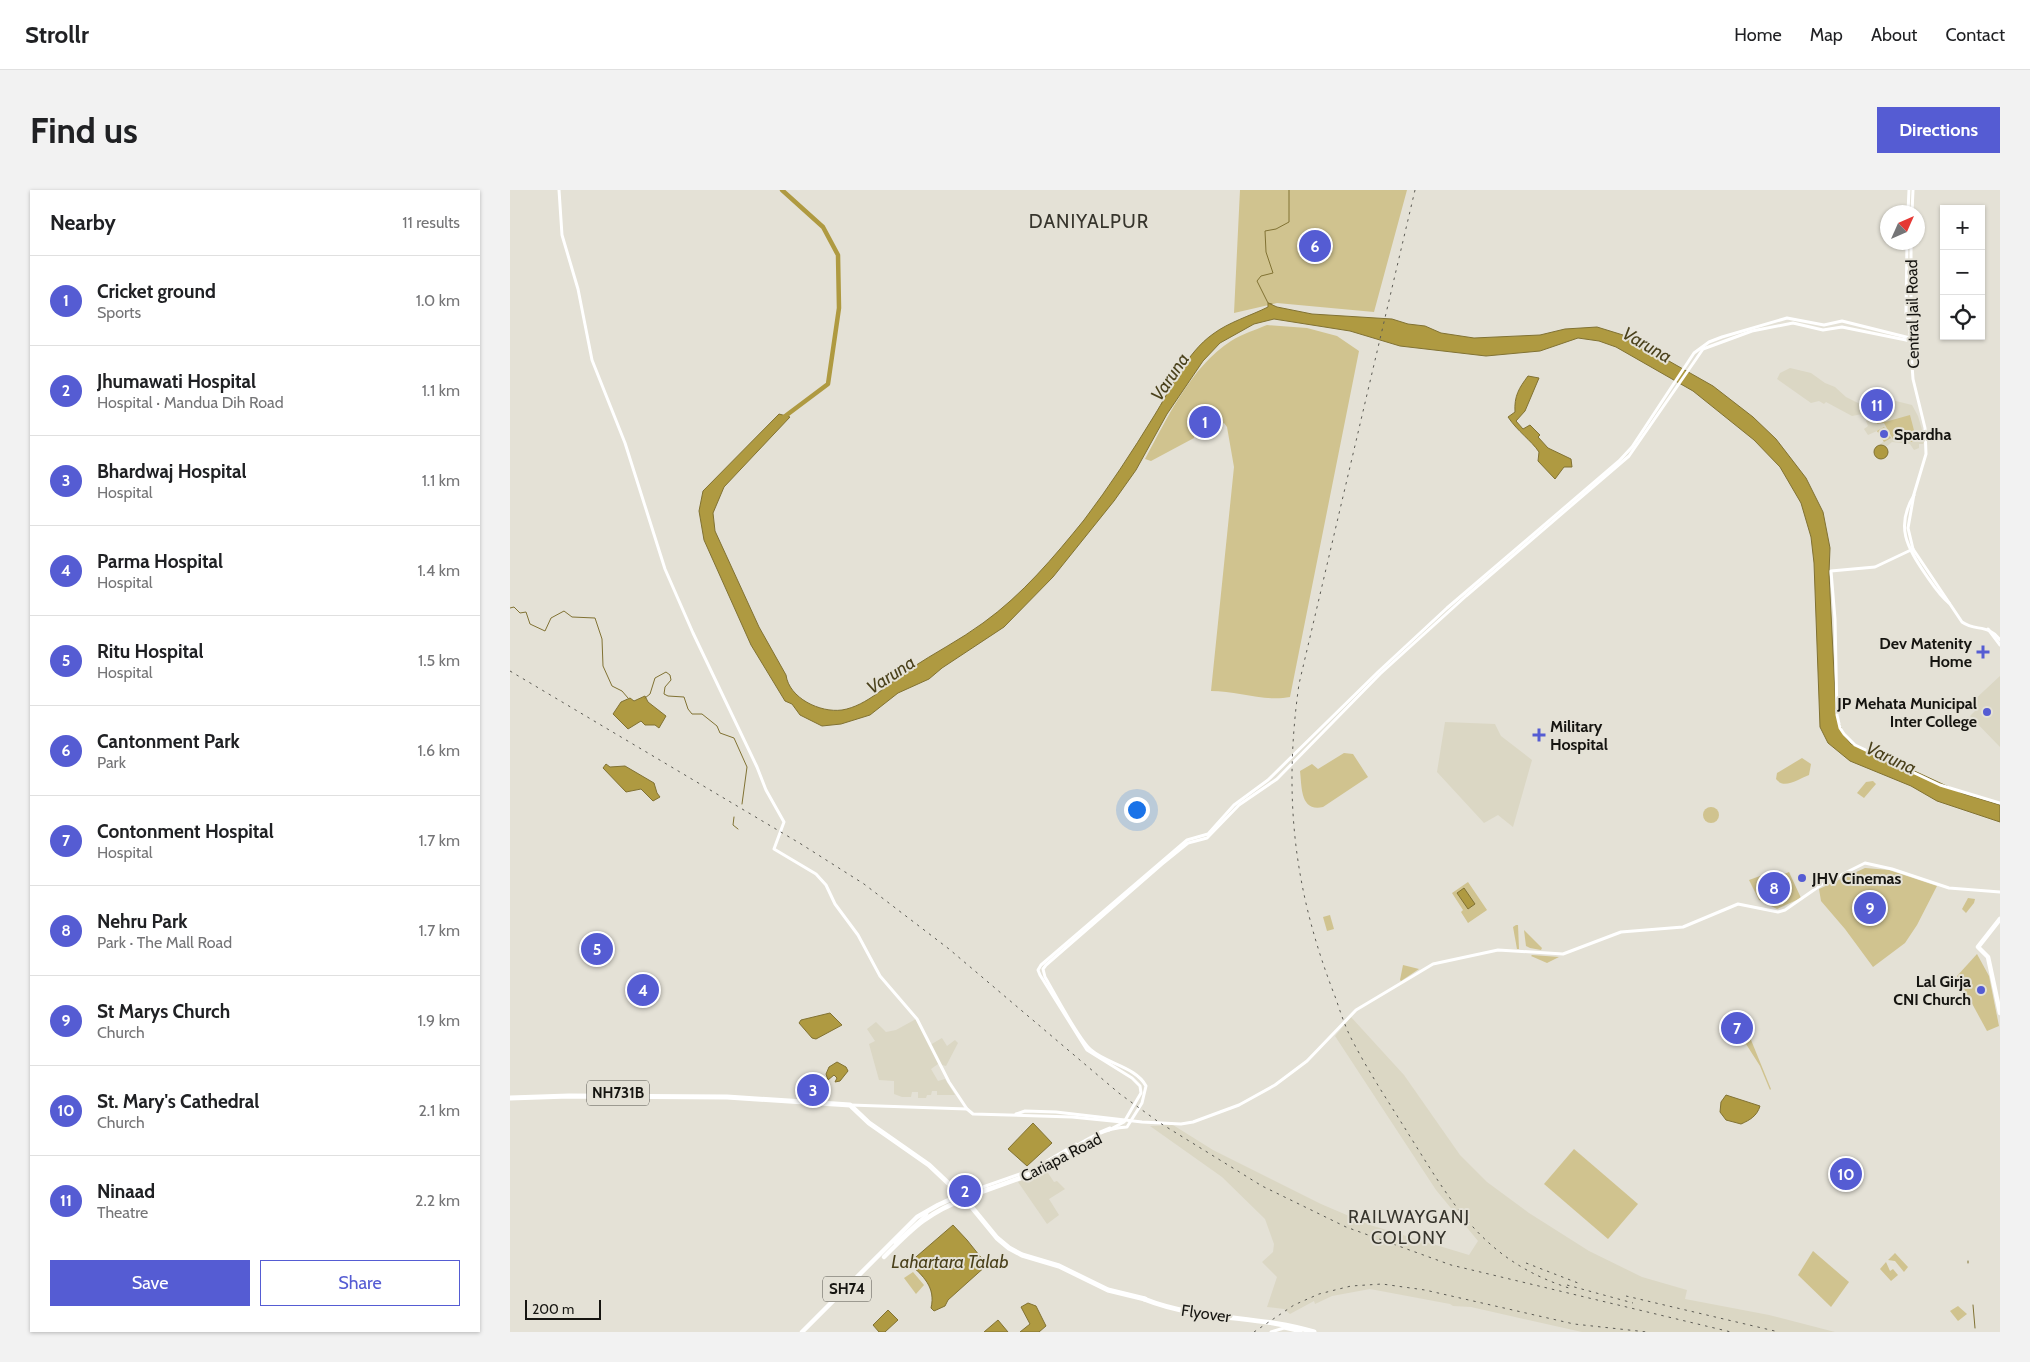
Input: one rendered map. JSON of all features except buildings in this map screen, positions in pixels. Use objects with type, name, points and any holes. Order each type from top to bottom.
[{"type":"highway","name":"NH731B","points":[[510,1097],[629,1094],[726,1097],[850,1106]]},
{"type":"highway","name":"Flyover","points":[[850,1106],[864,1118],[923,1157],[964,1196],[997,1238],[1014,1252],[1059,1266],[1108,1290],[1193,1314],[1284,1324],[1314,1332]]},
{"type":"main road","points":[[2000,919],[1978,947],[1988,958],[2000,1013]]},
{"type":"main road","name":"SH74","points":[[804,1332],[893,1245],[939,1209],[964,1196]]},
{"type":"street","points":[[559,190],[562,235],[580,297],[592,360],[626,445],[665,569],[766,790],[784,822],[774,849],[816,874],[826,885],[837,909],[858,935],[880,976],[917,1018],[948,1082],[967,1109],[973,1114],[1016,1114],[1181,1124],[1193,1122],[1239,1106],[1276,1085],[1307,1061],[1351,1015],[1421,970],[1447,959],[1498,950],[1563,954],[1622,932],[1683,927],[1738,904],[1752,905],[1762,910],[1785,910],[1825,882],[1865,863],[1892,869],[1949,888],[2000,892]]},
{"type":"street","points":[[1908,190],[1908,205]]},
{"type":"street","points":[[1912,205],[1913,190]]},
{"type":"street","points":[[1907,250],[1906,313],[1909,323]]},
{"type":"street","name":"Central Jail Road","points":[[1911,250],[1911,313],[1909,323],[1913,379],[1926,436],[1926,462],[1904,521],[1905,536],[1912,550]]},
{"type":"street","points":[[1206,837],[1234,805],[1268,780],[1379,673],[1629,456],[1696,354],[1709,342],[1787,318],[1824,325],[1842,321],[1911,340]]},
{"type":"street","points":[[2000,640],[1988,629],[1964,623],[1949,603],[1940,595],[1912,550],[1875,567],[1831,571],[1835,619],[1837,715],[1840,728],[1855,745],[1940,785],[2000,804]]},
{"type":"street","points":[[1988,629],[2000,645]]},
{"type":"street","points":[[964,1196],[1016,1178],[1049,1163],[1086,1141],[1108,1131],[1124,1121],[1140,1095],[1140,1086],[1132,1078],[1084,1046],[1040,975],[1039,968],[1060,947],[1157,864],[1187,840],[1206,837],[1239,805],[1284,771],[1379,673]]},
{"type":"street","points":[[1101,1059],[1139,1077],[1146,1086],[1142,1103],[1127,1127],[1108,1131]]},
{"type":"street","points":[[850,1106],[967,1109]]},
{"type":"street","points":[[1016,1114],[1025,1111],[1050,1112],[1124,1121]]},
{"type":"street","points":[[964,1196],[1033,1170],[1124,1121]]},
{"type":"street","name":"Cariapa Road","points":[[964,1196],[1034,1174],[1085,1143],[1127,1127]]},
{"type":"street","name":"SH74","points":[[893,1245],[908,1230],[936,1208],[964,1196]]},
{"type":"street","points":[[1271,1332],[1284,1328],[1301,1332]]},
{"type":"shaded area","points":[[1240,190],[1407,190],[1374,312],[1277,303],[1234,313]]},
{"type":"shaded area","points":[[1267,325],[1307,328],[1337,336],[1359,351],[1290,697],[1280,698],[1211,691],[1234,467],[1227,427],[1224,423],[1221,425],[1215,408],[1192,418],[1194,438],[1151,461],[1145,459],[1181,394],[1204,365],[1216,352],[1231,341]]},
{"type":"shaded area","points":[[1790,368],[1811,373],[1825,383],[1835,387],[1846,397],[1862,405],[1879,393],[1886,402],[1892,400],[1912,405],[1918,416],[1925,440],[1923,444],[1919,444],[1919,448],[1914,450],[1910,444],[1892,442],[1886,447],[1889,453],[1879,460],[1873,450],[1884,441],[1877,431],[1868,435],[1864,429],[1868,426],[1866,421],[1869,419],[1867,413],[1852,416],[1826,402],[1824,404],[1819,401],[1811,403],[1777,379],[1780,373]]},
{"type":"shaded area","points":[[1880,408],[1885,422],[1910,415],[1916,438],[1912,442],[1893,439],[1884,423],[1877,424],[1874,412]]},
{"type":"shaded area","points":[[1213,412],[1218,423],[1195,434],[1193,420]]},
{"type":"shaded area","name":"Spardha","points":[[1884,427],[1891,438],[1884,442],[1877,431]]},
{"type":"shaded area","name":"JP Mehata Municipal Inter College","points":[[2000,676],[2000,747],[1970,716],[1977,709],[1971,703]]},
{"type":"shaded area","points":[[1445,722],[1495,724],[1501,736],[1532,760],[1513,827],[1498,815],[1484,823],[1437,772]]},
{"type":"shaded area","points":[[1344,753],[1353,754],[1368,777],[1323,807],[1315,808],[1310,806],[1306,802],[1302,791],[1300,771],[1312,764],[1318,769]]},
{"type":"shaded area","points":[[1802,758],[1811,764],[1809,775],[1787,784],[1783,784],[1776,779],[1777,773]]},
{"type":"shaded area","points":[[1873,781],[1876,784],[1864,798],[1857,793],[1866,782]]},
{"type":"shaded area","points":[[1711,807],[1717,809],[1719,815],[1717,821],[1711,823],[1705,821],[1703,815],[1705,809]]},
{"type":"shaded area","points":[[1865,868],[1889,870],[1937,886],[1917,925],[1905,943],[1873,967],[1845,929],[1821,901],[1819,889]]},
{"type":"shaded area","points":[[1771,872],[1774,878],[1789,872],[1801,898],[1777,909],[1759,900],[1749,880]]},
{"type":"shaded area","points":[[1468,882],[1487,910],[1468,923],[1461,912],[1463,910],[1452,893]]},
{"type":"shaded area","points":[[1968,898],[1975,899],[1966,913],[1962,909]]},
{"type":"shaded area","points":[[1330,915],[1334,929],[1327,931],[1323,917]]},
{"type":"shaded area","points":[[1518,925],[1519,949],[1517,949],[1513,927]]},
{"type":"shaded area","points":[[1524,930],[1542,948],[1541,950],[1526,946]]},
{"type":"shaded area","points":[[1977,954],[1989,976],[1999,1026],[1987,1031],[1957,976]]},
{"type":"shaded area","points":[[1532,955],[1559,957],[1547,963]]},
{"type":"shaded area","points":[[1403,965],[1419,969],[1401,981]]},
{"type":"shaded area","points":[[1351,1017],[1404,1075],[1460,1155],[1487,1182],[1529,1213],[1589,1251],[1642,1277],[1687,1290],[1685,1299],[1769,1315],[1835,1332],[1582,1332],[1471,1307],[1453,1306],[1370,1289],[1332,1296],[1315,1304],[1314,1301],[1290,1314],[1284,1309],[1267,1307],[1277,1277],[1262,1262],[1273,1252],[1274,1244],[1265,1219],[1222,1177],[1150,1126],[1173,1125],[1213,1150],[1321,1204],[1370,1225],[1469,1255],[1478,1241],[1436,1190],[1335,1036]]},
{"type":"shaded area","points":[[916,1019],[930,1045],[942,1038],[947,1046],[955,1040],[958,1043],[946,1066],[938,1064],[931,1069],[938,1081],[945,1079],[955,1095],[937,1095],[937,1091],[932,1091],[931,1095],[927,1095],[926,1098],[918,1098],[918,1092],[912,1092],[911,1097],[902,1097],[894,1094],[894,1081],[879,1080],[869,1044],[875,1041],[867,1029],[876,1022],[886,1032],[896,1030]]},
{"type":"shaded area","points":[[1749,1035],[1770,1090],[1760,1066],[1746,1044]]},
{"type":"shaded area","points":[[1574,1149],[1638,1204],[1608,1239],[1544,1184]]},
{"type":"shaded area","points":[[1046,1170],[1054,1182],[1057,1181],[1065,1189],[1049,1199],[1059,1215],[1047,1224],[1018,1182]]},
{"type":"shaded area","points":[[1813,1251],[1849,1282],[1831,1307],[1798,1275]]},
{"type":"shaded area","points":[[1895,1253],[1908,1267],[1904,1272],[1895,1261],[1888,1260]]},
{"type":"shaded area","points":[[1886,1262],[1890,1271],[1893,1269],[1898,1275],[1891,1281],[1880,1269]]},
{"type":"shaded area","points":[[913,1272],[924,1285],[916,1294],[904,1278]]},
{"type":"shaded area","points":[[1958,1306],[1967,1314],[1958,1321],[1950,1311]]},
{"type":"water","points":[[1268,303],[1277,307],[1312,314],[1392,319],[1408,324],[1425,326],[1441,333],[1474,338],[1540,335],[1565,329],[1597,327],[1623,335],[1713,386],[1753,417],[1776,439],[1806,478],[1823,512],[1830,548],[1829,573],[1836,713],[1843,734],[1851,744],[1882,756],[1964,794],[2000,805],[2000,822],[1937,801],[1911,786],[1850,761],[1828,743],[1820,727],[1814,563],[1811,537],[1801,503],[1780,467],[1754,440],[1693,391],[1616,347],[1599,341],[1578,338],[1540,351],[1486,356],[1400,346],[1350,331],[1274,319],[1254,324],[1220,343],[1203,361],[1167,414],[1136,470],[1114,501],[1053,577],[1004,627],[942,668],[929,679],[898,693],[870,715],[841,724],[822,726],[800,715],[792,704],[785,701],[751,645],[704,540],[699,511],[703,491],[779,414],[790,417],[724,487],[713,513],[715,531],[759,627],[793,691],[807,702],[824,709],[842,710],[851,708],[869,699],[910,669],[974,629],[1024,588],[1084,520],[1120,469],[1195,351],[1203,342],[1219,330],[1268,307]]},
{"type":"water","points":[[1528,376],[1539,378],[1525,411],[1516,421],[1523,429],[1530,425],[1540,435],[1538,437],[1548,448],[1571,459],[1572,467],[1564,467],[1555,479],[1538,461],[1539,452],[1536,448],[1508,417],[1515,412],[1515,401],[1518,392]]},
{"type":"water","points":[[1881,445],[1886,447],[1888,452],[1886,457],[1881,459],[1876,457],[1874,452],[1876,447]]},
{"type":"water","points":[[645,696],[648,702],[666,716],[659,728],[655,725],[645,725],[641,721],[628,729],[613,714],[621,702],[630,698],[634,701]]},
{"type":"water","points":[[606,764],[610,767],[625,766],[654,783],[660,797],[653,801],[641,789],[626,792],[603,768]]},
{"type":"water","points":[[1464,888],[1475,904],[1468,909],[1457,893]]},
{"type":"water","points":[[830,1013],[842,1025],[816,1039],[812,1038],[799,1023],[801,1020]]},
{"type":"water","points":[[837,1062],[846,1067],[848,1071],[840,1081],[835,1082],[837,1078],[834,1075],[828,1080],[826,1074],[829,1067]]},
{"type":"water","points":[[1726,1095],[1760,1106],[1759,1109],[1753,1117],[1741,1124],[1726,1120],[1720,1112],[1721,1102]]},
{"type":"water","points":[[1033,1123],[1052,1143],[1027,1166],[1008,1149]]},
{"type":"water","name":"Lahartara Talab","points":[[953,1225],[987,1265],[948,1300],[945,1306],[934,1311],[931,1308],[932,1294],[927,1282],[909,1263]]},
{"type":"water","points":[[1028,1303],[1036,1306],[1046,1326],[1039,1332],[1020,1332],[1030,1324],[1021,1307]]},
{"type":"water","points":[[888,1310],[898,1320],[885,1332],[879,1332],[873,1325]]},
{"type":"water","points":[[998,1320],[1008,1332],[984,1332]]},
{"type":"waterway","name":"Varuna","points":[[780,420],[828,384],[839,308],[838,255],[823,227],[782,190]]},
{"type":"waterway","points":[[1272,304],[1268,303],[1257,281],[1261,276],[1273,273],[1266,252],[1265,231],[1276,229],[1289,222],[1289,190]]},
{"type":"waterway","points":[[510,608],[514,607],[520,613],[526,612],[530,624],[545,631],[551,618],[564,611],[572,617],[595,618],[602,639],[603,666],[612,686],[622,691],[628,698]]},
{"type":"waterway","points":[[645,698],[650,694],[655,678],[666,672],[670,675],[671,680],[665,687],[664,694],[684,697],[692,714],[702,714],[717,726],[720,733],[734,738],[747,767],[742,804]]},
{"type":"waterway","points":[[734,817],[733,825],[738,829]]},
{"type":"waterway","points":[[1973,1305],[1975,1328]]},
{"type":"railway","points":[[1415,190],[1299,684],[1292,766],[1296,844],[1310,921],[1322,959],[1349,1034],[1379,1087],[1443,1188],[1476,1230],[1495,1248],[1517,1264],[1542,1278],[1572,1289]]},
{"type":"railway","points":[[510,671],[801,844],[864,884],[949,949],[1120,1094],[1160,1123],[1262,1186],[1346,1227],[1451,1265],[1731,1332]]},
{"type":"railway","points":[[1526,1263],[1578,1283]]},
{"type":"railway","points":[[1254,1332],[1294,1305],[1319,1294],[1351,1286],[1382,1284],[1425,1290],[1574,1324],[1647,1332]]},
{"type":"railway","points":[[1567,1285],[1633,1303]]},
{"type":"railway","points":[[1626,1296],[1779,1332]]},
{"type":"place","name":"Cantonment Park","points":[[1315,246]]},
{"type":"place","name":"Ninaad","points":[[1877,405]]},
{"type":"place","name":"Cricket ground","points":[[1205,422]]},
{"type":"place","name":"Spardha","points":[[1884,434]]},
{"type":"place","name":"Dev Matenity Home","points":[[1983,652]]},
{"type":"place","name":"JP Mehata Municipal Inter College","points":[[1987,712]]},
{"type":"place","name":"Military Hospital","points":[[1539,735]]},
{"type":"place","name":"JHV Cinemas","points":[[1802,878]]},
{"type":"place","name":"Nehru Park","points":[[1774,888]]},
{"type":"place","name":"St Marys Church","points":[[1870,908]]},
{"type":"place","name":"Ritu Hospital","points":[[597,949]]},
{"type":"place","name":"Parma Hospital","points":[[643,990]]},
{"type":"place","name":"Lal Girja CNI Church","points":[[1981,990]]},
{"type":"place","name":"Contonment Hospital","points":[[1737,1028]]},
{"type":"place","name":"Bhardwaj Hospital","points":[[813,1090]]},
{"type":"place","name":"St. Mary's Cathedral","points":[[1846,1174]]},
{"type":"place","name":"Jhumawati Hospital","points":[[965,1191]]},
{"type":"district","name":"DANIYALPUR","points":[[1089,221]]},
{"type":"district","name":"RAILWAYGANJ COLONY","points":[[1409,1227]]}]
